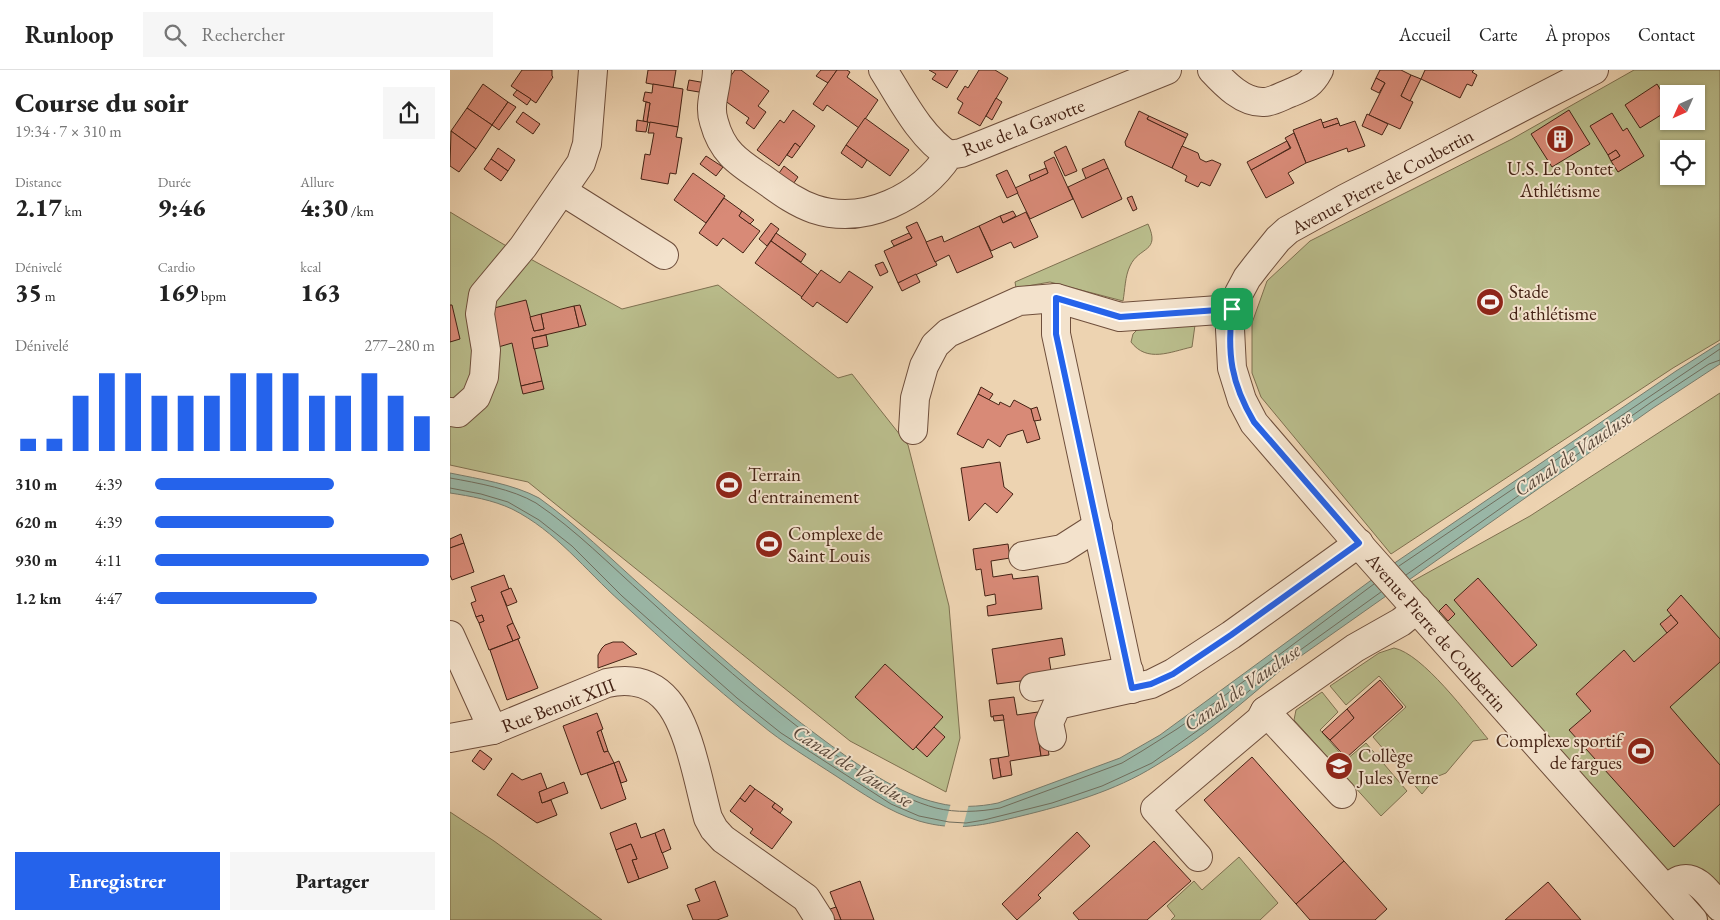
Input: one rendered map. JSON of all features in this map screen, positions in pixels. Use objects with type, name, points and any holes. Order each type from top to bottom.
[{"type":"street","points":[[450,412],[458,413],[476,397],[484,377],[486,350],[480,314],[483,295],[523,247],[581,163],[587,144],[593,70]]},
{"type":"street","name":"Rue de la Gavotte","points":[[717,70],[711,104],[714,122],[724,147],[734,159],[794,201],[834,214],[861,212],[884,207],[908,195],[927,181],[949,155],[961,153],[1167,70]]},
{"type":"street","points":[[883,70],[922,128],[936,146],[949,155]]},
{"type":"street","points":[[1212,70],[1238,93],[1252,100],[1265,102],[1306,86],[1313,81],[1319,70]]},
{"type":"street","name":"Avenue Pierre de Coubertin","points":[[1537,99],[1569,70]]},
{"type":"street","name":"Avenue Pierre de Coubertin","points":[[1594,70],[1344,199],[1288,230],[1278,239],[1247,278],[1232,309],[1230,350],[1234,376],[1242,400],[1254,422],[1693,920]]},
{"type":"street","points":[[562,191],[664,255]]},
{"type":"street","points":[[913,430],[915,398],[924,366],[935,345],[948,333],[1019,301],[1056,298],[1120,317],[1232,309]]},
{"type":"street","points":[[1056,298],[1056,334],[1130,680]]},
{"type":"street","points":[[1023,556],[1062,549],[1098,526]]},
{"type":"street","points":[[1034,687],[1130,680],[1151,684],[1173,674],[1231,635],[1359,543]]},
{"type":"street","points":[[1198,857],[1155,809],[1260,720],[1265,712],[1355,648],[1401,622],[1417,609]]},
{"type":"street","name":"Rue Benoit XIII","points":[[450,635],[493,730]]},
{"type":"street","name":"Rue Benoit XIII","points":[[450,738],[493,730],[607,683],[621,680],[636,681],[654,689],[668,699],[679,716],[686,734],[708,818],[714,828],[722,838],[806,898],[820,920]]},
{"type":"street","points":[[1052,737],[1049,723],[1057,705],[1130,680]]},
{"type":"street","points":[[1265,712],[1342,794]]},
{"type":"street","points":[[1666,889],[1680,880],[1690,879],[1698,882],[1720,907]]},
{"type":"green space","name":"Stade d'athlétisme","points":[[1634,70],[1720,70],[1720,340],[1673,368],[1391,554],[1261,397],[1252,373],[1252,323],[1267,281],[1310,241],[1512,139]]},
{"type":"green space","name":"Complexe de Saint Louis","points":[[450,212],[503,244],[622,309],[718,285],[838,378],[852,374],[908,445],[949,606],[960,738],[946,792],[850,741],[528,482],[450,465]]},
{"type":"green space","points":[[1148,224],[1152,240],[1150,245],[1134,260],[1128,270],[1123,301],[1050,282],[1016,288],[1015,282]]},
{"type":"green space","points":[[1195,325],[1192,347],[1167,353],[1152,354],[1137,348],[1131,342],[1133,334],[1139,328]]},
{"type":"green space","name":"Complexe sportif de fargues","points":[[1720,393],[1720,920],[1712,920],[1411,582],[1530,516]]},
{"type":"green space","points":[[1394,648],[1418,661],[1431,673],[1488,739],[1473,741],[1446,773],[1436,777],[1422,794],[1373,737],[1406,707],[1379,676],[1346,705],[1330,686],[1379,653]]},
{"type":"green space","points":[[1322,692],[1338,712],[1320,730],[1346,760],[1366,743],[1407,791],[1381,816],[1294,720],[1296,710]]},
{"type":"green space","points":[[450,812],[494,841],[602,920],[450,920]]},
{"type":"green space","points":[[1239,857],[1278,903],[1260,920],[1171,920],[1175,916],[1167,906],[1194,881],[1202,890]]},
{"type":"water","name":"Canal de Vaucluse","points":[[1720,343],[1720,364],[1653,408],[1281,670],[1220,721],[1172,756],[1124,783],[1090,796],[1021,816],[970,826],[946,826],[919,821],[886,807],[856,789],[787,744],[741,709],[608,590],[543,528],[505,506],[450,493],[450,473],[507,486],[539,498],[580,531],[756,687],[851,760],[893,786],[923,799],[953,806],[983,805],[998,803],[1120,758],[1160,735],[1396,562]]},
{"type":"pier","points":[[951,803],[969,804],[962,830],[944,829]]},
{"type":"building","points":[[522,70],[552,70],[553,77],[536,103],[511,86]]},
{"type":"building","points":[[648,70],[676,70],[673,88],[646,83]]},
{"type":"building","points":[[735,70],[741,70],[769,91],[758,106],[766,112],[754,129],[746,123],[749,118],[717,95]]},
{"type":"building","points":[[821,70],[837,70],[828,83],[816,76]]},
{"type":"building","points":[[837,70],[847,70],[850,72],[847,77],[878,100],[859,128],[827,105],[823,111],[813,104]]},
{"type":"building","points":[[929,70],[958,70],[947,88],[932,79],[936,74]]},
{"type":"building","points":[[979,70],[995,70],[1008,78],[980,126],[958,113],[963,103],[957,99],[965,86],[968,88]]},
{"type":"building","points":[[1380,70],[1401,70],[1411,75],[1401,96],[1413,102],[1400,129],[1369,115],[1385,83],[1376,78]]},
{"type":"building","points":[[1425,70],[1474,70],[1472,72],[1477,75],[1472,86],[1467,84],[1460,98],[1421,79]]},
{"type":"building","points":[[1411,75],[1421,79],[1410,101],[1401,96]]},
{"type":"building","points":[[1376,78],[1385,83],[1379,93],[1371,89]]},
{"type":"building","points":[[689,80],[706,83],[705,93],[687,90]]},
{"type":"building","points":[[483,84],[508,102],[492,125],[467,108]]},
{"type":"building","points":[[653,84],[683,89],[678,127],[647,122],[650,103],[643,101],[645,92],[652,93]]},
{"type":"building","points":[[1657,84],[1660,89],[1660,116],[1640,128],[1625,105]]},
{"type":"building","points":[[517,90],[531,99],[527,105],[513,95]]},
{"type":"building","points":[[996,98],[1002,102],[992,120],[986,116]]},
{"type":"building","points":[[508,102],[516,107],[499,130],[492,125]]},
{"type":"building","points":[[646,102],[650,103],[647,122],[643,121]]},
{"type":"building","points":[[467,108],[492,125],[476,149],[451,131]]},
{"type":"building","points":[[793,110],[815,126],[800,147],[795,143],[779,166],[757,150],[780,120],[784,123]]},
{"type":"building","name":"U.S. Le Pontet Athlétisme","points":[[1569,110],[1590,144],[1552,167],[1531,134]]},
{"type":"building","points":[[1139,111],[1149,116],[1147,119],[1186,138],[1172,168],[1126,146],[1125,142]]},
{"type":"building","points":[[523,112],[540,124],[533,134],[516,122]]},
{"type":"building","points":[[1612,113],[1623,131],[1627,128],[1644,156],[1618,172],[1611,161],[1620,156],[1616,150],[1608,155],[1590,126]]},
{"type":"building","points":[[1367,114],[1388,124],[1382,135],[1362,126]]},
{"type":"building","points":[[1149,116],[1188,134],[1186,138],[1147,119]]},
{"type":"building","points":[[865,118],[909,150],[890,176],[846,145]]},
{"type":"building","points":[[1337,118],[1339,123],[1324,128],[1322,123]]},
{"type":"building","points":[[1321,119],[1324,128],[1339,123],[1340,126],[1355,121],[1365,146],[1348,152],[1347,148],[1306,163],[1293,130]]},
{"type":"building","points":[[637,120],[648,122],[646,132],[636,131]]},
{"type":"building","points":[[650,122],[678,127],[676,137],[682,138],[676,174],[670,173],[668,184],[641,179],[645,154],[650,155],[654,133],[648,133]]},
{"type":"building","points":[[451,131],[476,149],[459,172],[450,166]]},
{"type":"building","points":[[1294,133],[1306,163],[1288,173],[1294,183],[1266,198],[1251,170],[1291,148],[1285,138]]},
{"type":"building","points":[[1287,141],[1290,148],[1251,170],[1247,162]]},
{"type":"building","points":[[795,143],[800,147],[792,158],[787,155]]},
{"type":"building","points":[[846,145],[867,160],[862,168],[841,153]]},
{"type":"building","points":[[1066,146],[1077,171],[1065,176],[1054,152]]},
{"type":"building","points":[[1182,146],[1198,153],[1200,159],[1206,162],[1212,160],[1221,164],[1210,186],[1201,182],[1198,187],[1185,181],[1187,176],[1172,168]]},
{"type":"building","points":[[498,148],[515,160],[508,171],[491,159]]},
{"type":"building","points":[[1616,150],[1620,156],[1611,161],[1608,155]]},
{"type":"building","points":[[706,156],[723,167],[716,176],[700,164]]},
{"type":"building","points":[[1054,157],[1073,199],[1030,219],[1015,188],[1048,173],[1044,162]]},
{"type":"building","points":[[491,159],[508,171],[501,181],[484,169]]},
{"type":"building","points":[[1104,159],[1108,168],[1086,179],[1082,169]]},
{"type":"building","points":[[784,166],[798,177],[791,187],[777,176]]},
{"type":"building","points":[[1046,168],[1048,173],[1031,181],[1029,175]]},
{"type":"building","points":[[1108,168],[1122,199],[1082,218],[1068,187]]},
{"type":"building","points":[[1007,170],[1018,193],[1007,198],[996,175]]},
{"type":"building","points":[[693,173],[725,196],[706,223],[674,200]]},
{"type":"building","points":[[1132,196],[1137,209],[1133,211],[1127,198]]},
{"type":"building","points":[[724,198],[742,211],[739,216],[760,231],[743,253],[723,238],[717,246],[699,233]]},
{"type":"building","points":[[742,211],[754,220],[750,224],[739,216]]},
{"type":"building","points":[[1013,211],[1016,216],[1003,223],[1000,216]]},
{"type":"building","points":[[1026,212],[1038,237],[1014,248],[1011,242],[991,251],[979,226],[1000,216],[1003,223]]},
{"type":"building","points":[[917,222],[937,265],[898,283],[884,251],[912,238],[906,227]]},
{"type":"building","points":[[771,223],[779,229],[767,246],[759,239]]},
{"type":"building","points":[[979,226],[993,257],[957,273],[949,255],[935,262],[926,242],[942,236],[944,242]]},
{"type":"building","points":[[776,233],[806,254],[801,262],[771,241]]},
{"type":"building","points":[[909,233],[912,238],[894,246],[891,241]]},
{"type":"building","points":[[771,241],[818,275],[802,297],[755,263]]},
{"type":"building","points":[[883,262],[888,272],[880,276],[875,265]]},
{"type":"building","points":[[821,270],[840,283],[849,271],[873,287],[847,323],[817,302],[813,307],[801,298]]},
{"type":"building","points":[[916,274],[920,282],[902,291],[898,283]]},
{"type":"building","points":[[526,300],[534,331],[544,329],[541,314],[574,306],[579,327],[532,338],[542,381],[521,386],[512,343],[495,348],[486,310]]},
{"type":"building","points":[[450,305],[452,305],[460,339],[450,342]]},
{"type":"building","points":[[580,305],[586,325],[579,327],[574,306]]},
{"type":"building","points":[[541,314],[544,329],[534,331],[530,317]]},
{"type":"building","points":[[546,335],[548,346],[534,349],[532,338]]},
{"type":"building","points":[[542,381],[544,389],[523,394],[521,386]]},
{"type":"building","points":[[981,387],[993,394],[989,400],[978,394]]},
{"type":"building","points":[[978,394],[999,405],[1000,402],[1010,407],[1014,400],[1031,409],[1040,439],[1027,443],[1023,430],[1007,435],[1000,447],[988,439],[983,448],[957,434]]},
{"type":"building","points":[[1037,407],[1041,420],[1034,421],[1031,409]]},
{"type":"building","points":[[1000,462],[1004,487],[1013,494],[997,513],[985,503],[969,521],[961,468]]},
{"type":"building","points":[[461,534],[464,543],[450,548],[450,539]]},
{"type":"building","points":[[464,543],[474,572],[452,580],[450,575],[450,548]]},
{"type":"building","points":[[1008,544],[1010,558],[991,561],[993,577],[1012,574],[1013,579],[1038,576],[1042,609],[988,616],[987,606],[996,604],[995,594],[985,596],[981,569],[976,570],[973,549]]},
{"type":"building","points":[[504,575],[509,589],[501,592],[513,623],[507,626],[513,641],[489,650],[479,623],[484,621],[482,615],[476,617],[471,603],[476,601],[471,587]]},
{"type":"building","points":[[1478,578],[1537,645],[1512,667],[1454,600]]},
{"type":"building","points":[[511,588],[517,602],[507,606],[501,592]]},
{"type":"building","points":[[1681,595],[1720,639],[1720,662],[1670,707],[1720,765],[1720,804],[1674,847],[1569,730],[1591,711],[1576,694],[1624,650],[1634,662],[1678,623],[1667,610]]},
{"type":"building","points":[[1446,604],[1455,614],[1448,621],[1439,611]]},
{"type":"building","points":[[482,615],[484,621],[479,623],[476,617]]},
{"type":"building","points":[[1671,615],[1678,623],[1667,633],[1660,624]]},
{"type":"building","points":[[513,623],[520,638],[513,641],[507,626]]},
{"type":"building","points":[[1062,638],[1065,655],[1049,658],[1052,677],[997,684],[992,649]]},
{"type":"building","points":[[518,639],[538,688],[507,700],[490,650]]},
{"type":"building","points":[[613,642],[623,642],[637,654],[598,668],[598,655],[602,648]]},
{"type":"building","points":[[885,664],[943,717],[913,750],[855,697]]},
{"type":"building","points":[[1380,680],[1403,707],[1346,758],[1330,740],[1354,718],[1347,709]]},
{"type":"building","points":[[1014,697],[1017,715],[1038,712],[1040,729],[1037,729],[1041,756],[1010,761],[1012,775],[1001,777],[998,758],[1009,756],[1003,715],[991,717],[989,700]]},
{"type":"building","points":[[1347,709],[1354,718],[1330,740],[1322,732]]},
{"type":"building","points":[[597,713],[603,729],[597,732],[604,752],[608,751],[614,763],[581,775],[563,726]]},
{"type":"building","points":[[1003,715],[1004,720],[994,721],[993,716]]},
{"type":"building","points":[[934,727],[945,737],[927,757],[916,747]]},
{"type":"building","points":[[1037,729],[1046,735],[1049,755],[1041,756]]},
{"type":"building","points":[[601,730],[608,751],[604,752],[597,732]]},
{"type":"building","points":[[480,750],[492,759],[484,770],[472,761]]},
{"type":"building","points":[[1252,757],[1344,861],[1296,904],[1204,800]]},
{"type":"building","points":[[998,758],[1001,777],[993,779],[990,759]]},
{"type":"building","points":[[619,761],[627,781],[621,783],[614,763]]},
{"type":"building","points":[[614,763],[626,799],[601,809],[587,773]]},
{"type":"building","points":[[512,773],[522,780],[541,773],[547,789],[539,792],[542,803],[551,800],[557,815],[537,823],[497,795]]},
{"type":"building","points":[[564,782],[568,793],[542,803],[539,792]]},
{"type":"building","points":[[750,785],[755,789],[745,802],[740,798]]},
{"type":"building","points":[[755,789],[775,803],[772,807],[792,822],[772,849],[750,833],[753,829],[730,811],[740,798],[745,802]]},
{"type":"building","points":[[775,803],[783,809],[780,813],[772,807]]},
{"type":"building","points":[[636,823],[641,838],[655,833],[668,868],[639,879],[632,860],[637,859],[631,844],[616,850],[610,833]]},
{"type":"building","points":[[664,829],[671,849],[662,853],[655,833]]},
{"type":"building","points":[[1077,832],[1090,846],[1038,895],[1041,898],[1017,920],[1002,904]]},
{"type":"building","points":[[1154,841],[1191,881],[1147,920],[1079,920],[1073,913]]},
{"type":"building","points":[[631,844],[637,859],[632,860],[639,879],[628,883],[616,850]]},
{"type":"building","points":[[1344,861],[1387,909],[1375,920],[1310,920],[1296,904]]},
{"type":"building","points":[[715,881],[728,916],[717,920],[693,920],[687,905],[700,901],[695,889]]},
{"type":"building","points":[[860,881],[874,920],[841,920],[830,892]]},
{"type":"building","points":[[1548,882],[1581,920],[1505,920]]},
{"type":"building","points":[[836,907],[841,920],[835,920],[830,909]]},
{"type":"place","name":"U.S. Le Pontet Athlétisme","points":[[1560,139]]},
{"type":"place","name":"Stade d'athlétisme","points":[[1490,302]]},
{"type":"place","name":"Terrain d'entrainement","points":[[729,485]]},
{"type":"place","name":"Complexe de Saint Louis","points":[[769,544]]},
{"type":"place","name":"Complexe sportif de fargues","points":[[1641,751]]},
{"type":"place","name":"Collège Jules Verne","points":[[1339,766]]},
{"type":"route","points":[[1056,298],[1120,317],[1232,309],[1230,350],[1236,385],[1242,400],[1254,422],[1359,543],[1231,635],[1173,674],[1151,684],[1132,688],[1056,334],[1056,298]]}]
